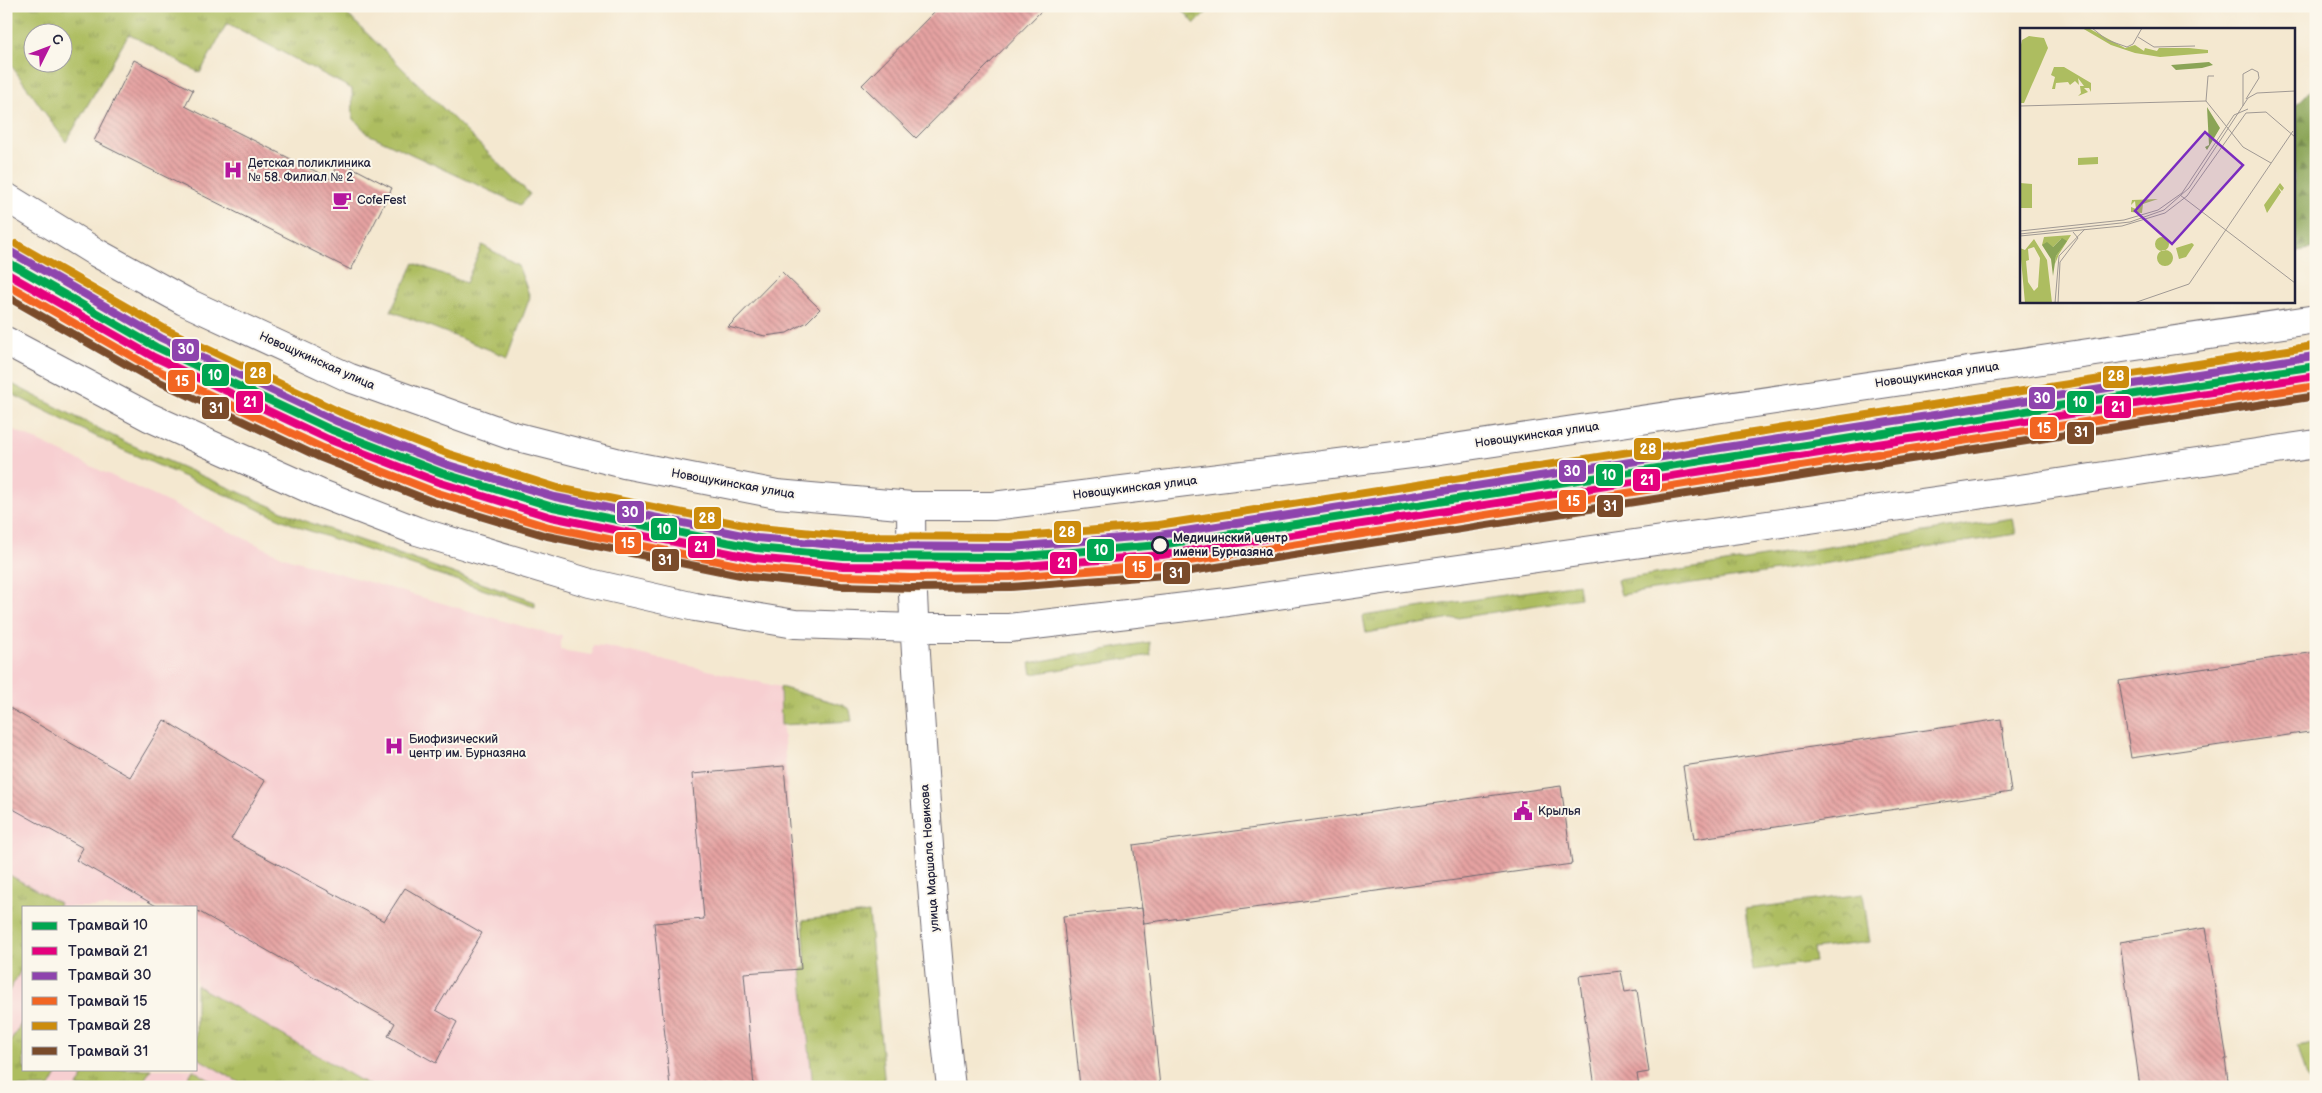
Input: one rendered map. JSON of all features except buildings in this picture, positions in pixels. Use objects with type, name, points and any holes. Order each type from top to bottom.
[{"type":"main road","name":"Новощукинская улица","points":[[6,197],[97,253],[184,301],[350,378],[510,434],[624,464],[778,494],[911,506],[993,506],[1426,452],[2316,319]]},
{"type":"main road","points":[[6,341],[149,417],[319,493],[417,531],[590,583],[695,607],[795,624],[914,628],[1009,628],[1228,602],[2026,488],[2316,444]]},
{"type":"main road","name":"улица Маршала Новикова","points":[[911,506],[914,628],[937,969],[951,1087]]},
{"type":"shaded area","name":"Биофизический центр им. Бурназяна","points":[[6,426],[286,558],[549,634],[562,636],[560,650],[592,655],[593,645],[605,646],[780,687],[801,969],[813,1087],[6,1087]]},
{"type":"green space","points":[[6,6],[339,6],[530,194],[521,205],[368,134],[353,118],[352,89],[227,23],[200,73],[129,34],[66,142],[6,58]]},
{"type":"green space","points":[[1179,6],[1213,6],[1195,24]]},
{"type":"green space","points":[[2316,85],[2316,248],[2294,252],[2294,107]]},
{"type":"green space","points":[[482,245],[518,265],[530,297],[508,357],[391,311],[414,263],[466,283]]},
{"type":"green space","points":[[6,381],[127,443],[305,521],[535,602],[535,607],[301,528],[123,450],[6,391]]},
{"type":"green space","points":[[2013,518],[2016,534],[1621,595],[1617,580]]},
{"type":"green space","points":[[1578,584],[1580,598],[1366,633],[1363,616]]},
{"type":"green space","points":[[1149,642],[1151,655],[1032,674],[1030,663]]},
{"type":"green space","points":[[780,687],[843,705],[850,710],[852,721],[781,725]]},
{"type":"green space","points":[[6,873],[59,903],[58,906],[22,906],[22,968],[6,996]]},
{"type":"green space","points":[[1863,894],[1870,942],[1813,949],[1815,962],[1753,970],[1745,909]]},
{"type":"green space","points":[[869,913],[885,1087],[813,1087],[801,969],[806,967],[803,920]]},
{"type":"green space","points":[[198,986],[372,1087],[247,1087],[198,1058]]},
{"type":"green space","points":[[22,1022],[22,1070],[59,1070],[50,1087],[6,1087],[6,1049]]},
{"type":"green space","points":[[2316,1042],[2316,1087],[2313,1087],[2305,1075],[2297,1046]]},
{"type":"green space","points":[[86,1070],[150,1070],[140,1087],[77,1087]]},
{"type":"green space","points":[[193,1070],[221,1087],[183,1087]]},
{"type":"tram line","name":"28","points":[[16,244],[165,329],[340,412],[449,454],[558,488],[759,528],[845,536],[1010,537],[1158,525],[2313,346]]},
{"type":"tram line","name":"30","points":[[11,252],[161,338],[336,421],[445,464],[555,497],[757,538],[845,546],[1011,547],[1159,535],[2314,356]]},
{"type":"tram line","name":"10","points":[[6,261],[156,347],[332,430],[442,473],[553,507],[756,548],[844,556],[1011,557],[1160,545],[2316,366]]},
{"type":"tram line","name":"21","points":[[6,273],[152,356],[328,439],[438,482],[551,517],[754,558],[843,566],[1011,567],[1162,555],[2316,376]]},
{"type":"tram line","name":"15","points":[[6,284],[147,365],[323,448],[435,492],[549,527],[752,568],[842,576],[911,578],[1011,577],[1163,565],[2316,386]]},
{"type":"tram line","name":"31","points":[[6,296],[143,374],[319,457],[433,502],[547,536],[750,577],[841,586],[911,588],[1011,587],[1165,575],[2316,396]]},
{"type":"place","name":"Детская поликлиника № 58. Филиал № 2","points":[[233,170]]},
{"type":"place","name":"CofeFest","points":[[342,200]]},
{"type":"place","name":"Медицинский центр имени Бурназяна","points":[[1160,545]]},
{"type":"place","name":"Биофизический центр им. Бурназяна","points":[[394,746]]},
{"type":"place","name":"Крылья","points":[[1523,811]]}]
